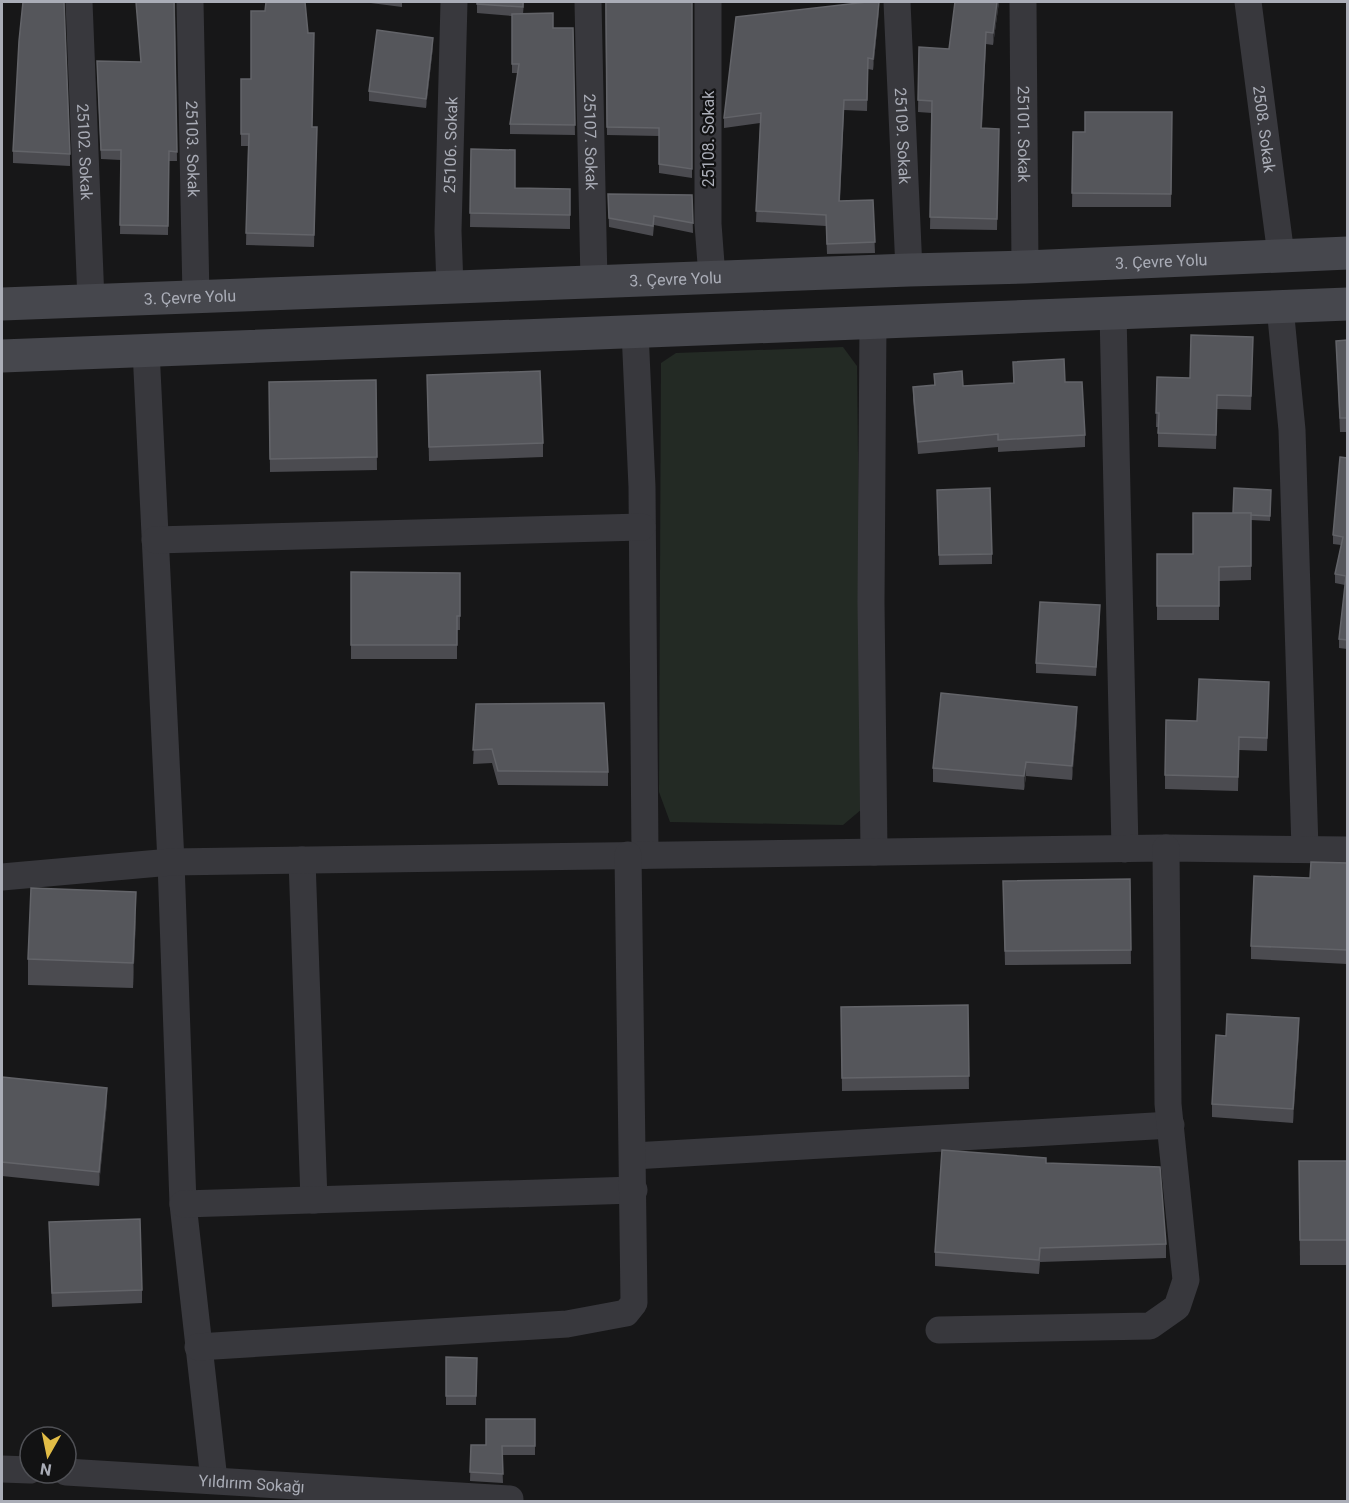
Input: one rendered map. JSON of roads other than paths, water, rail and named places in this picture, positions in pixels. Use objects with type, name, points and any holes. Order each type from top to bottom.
[{"type":"main road","name":"3. Çevre Yolu","points":[[2,304],[1347,253]]},
{"type":"main road","points":[[2,356],[1347,304]]},
{"type":"street","name":"25102. Sokak","points":[[80,2],[91,301]]},
{"type":"street","name":"25103. Sokak","points":[[190,2],[196,297]]},
{"type":"street","name":"25106. Sokak","points":[[450,287],[448,231],[454,2]]},
{"type":"street","name":"25107. Sokak","points":[[588,2],[594,282]]},
{"type":"street","name":"25108. Sokak","points":[[708,2],[708,224],[712,277]]},
{"type":"street","name":"25109. Sokak","points":[[897,2],[909,270]]},
{"type":"street","name":"25101. Sokak","points":[[1023,2],[1025,267]]},
{"type":"street","name":"2508. Sokak","points":[[1248,2],[1281,255]]},
{"type":"street","points":[[1280,307],[1292,430],[1305,849]]},
{"type":"street","points":[[1113,313],[1125,849]]},
{"type":"street","points":[[873,322],[871,602],[874,852]]},
{"type":"street","points":[[198,1347],[567,1324],[626,1313],[634,1303],[636,855],[642,527],[635,331]]},
{"type":"street","points":[[146,350],[171,862],[183,1204],[214,1480]]},
{"type":"street","points":[[155,540],[642,527]]},
{"type":"street","points":[[939,1330],[1150,1326],[1177,1307],[1186,1281],[1168,1104],[1166,848]]},
{"type":"street","points":[[2,877],[171,862],[1166,848],[1347,850]]},
{"type":"street","points":[[302,860],[314,1200]]},
{"type":"street","points":[[633,1156],[1171,1125]]},
{"type":"street","points":[[183,1204],[634,1191]]},
{"type":"street","points":[[2,1469],[18,1470]]},
{"type":"street","name":"Yıldırım Sokağı","points":[[78,1473],[510,1499]]}]
